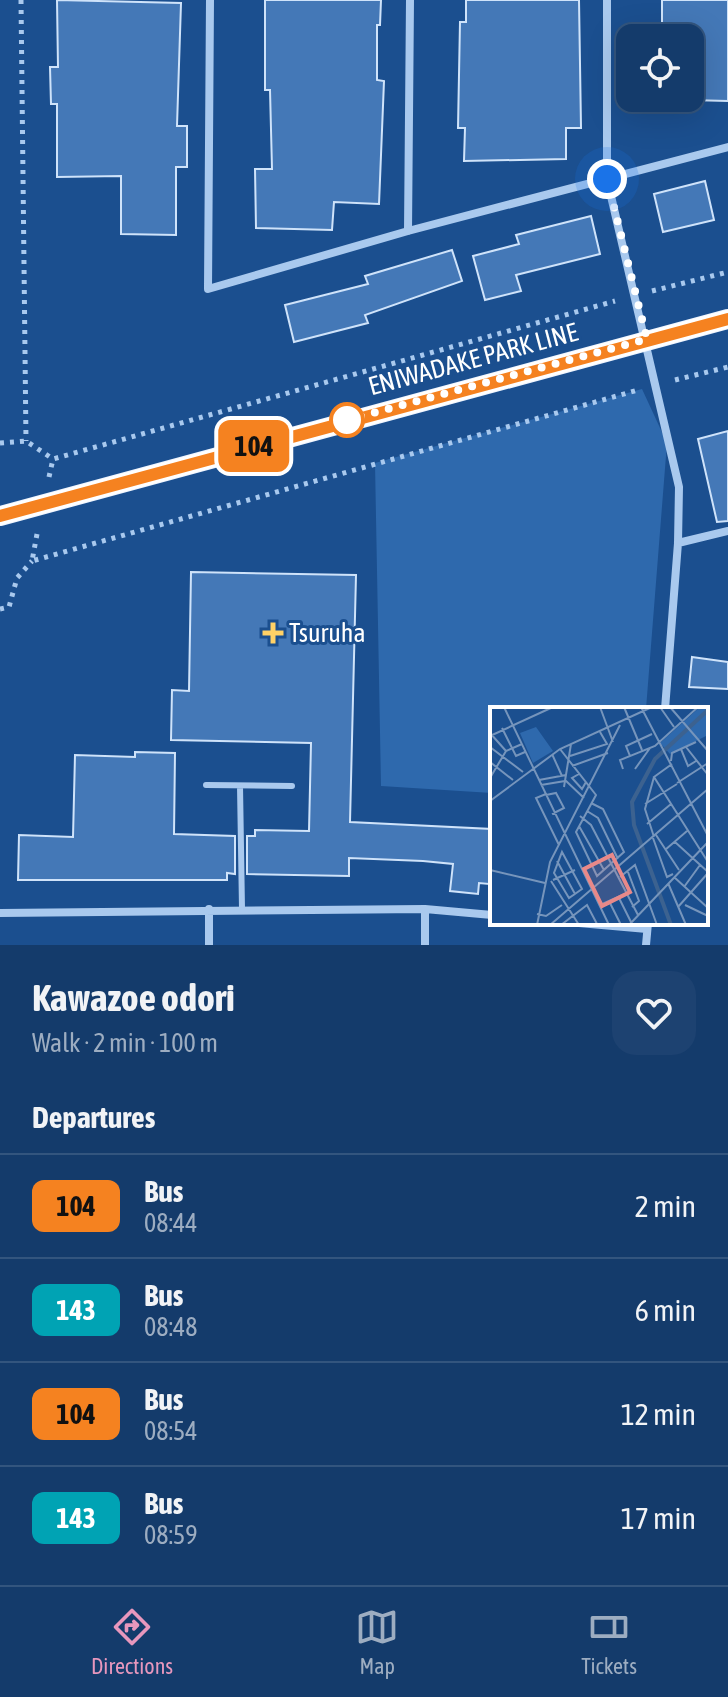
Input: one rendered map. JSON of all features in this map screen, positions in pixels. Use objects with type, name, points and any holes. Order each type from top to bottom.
[{"type":"main road","name":"ENIWADAKE PARK LINE","points":[[0,516],[728,319]]},
{"type":"street","points":[[210,0],[208,289],[408,231],[728,147]]},
{"type":"street","points":[[408,231],[410,0]]},
{"type":"street","points":[[607,0],[607,179],[647,339],[679,487],[678,543],[665,707]]},
{"type":"street","points":[[678,543],[728,531]]},
{"type":"street","points":[[209,909],[209,945]]},
{"type":"street","points":[[425,909],[425,945]]},
{"type":"street","points":[[0,913],[425,909],[490,915]]},
{"type":"street","points":[[625,925],[648,926],[646,945]]},
{"type":"lane","points":[[206,785],[292,786]]},
{"type":"lane","points":[[240,786],[242,909]]},
{"type":"path","points":[[21,0],[26,441]]},
{"type":"path","points":[[0,443],[26,441],[53,459],[728,272]]},
{"type":"path","points":[[32,561],[728,367]]},
{"type":"path","points":[[0,609],[9,607],[17,578],[32,561],[53,459]]},
{"type":"shaded area","points":[[642,389],[667,443],[646,707],[490,707],[490,793],[381,786],[375,463]]},
{"type":"building","points":[[57,0],[181,3],[177,126],[187,126],[187,167],[176,167],[176,235],[121,234],[121,176],[57,177],[57,104],[51,104],[50,67],[58,67]]},
{"type":"building","points":[[265,0],[381,0],[380,25],[377,25],[377,80],[384,81],[379,204],[334,202],[332,230],[256,228],[255,169],[272,169],[270,90],[265,90]]},
{"type":"building","points":[[466,0],[579,0],[581,128],[566,128],[566,159],[464,161],[465,128],[458,128],[460,22],[466,22]]},
{"type":"building","points":[[662,0],[728,0],[728,101],[704,100],[704,24],[662,24]]},
{"type":"building","points":[[705,181],[714,220],[663,232],[654,194]]},
{"type":"building","points":[[591,216],[600,254],[516,275],[521,291],[485,300],[473,256],[519,244],[516,235]]},
{"type":"building","points":[[452,250],[462,281],[365,315],[368,323],[294,342],[285,305],[368,284],[365,276]]},
{"type":"building","points":[[728,431],[728,521],[717,522],[698,439]]},
{"type":"building","name":"Tsuruha","points":[[191,572],[356,575],[350,822],[490,829],[489,884],[479,883],[478,894],[450,891],[453,864],[423,861],[349,858],[349,876],[247,874],[247,836],[255,836],[255,830],[309,831],[311,743],[171,740],[172,690],[189,691]]},
{"type":"building","points":[[692,657],[728,662],[728,689],[689,687]]},
{"type":"building","points":[[135,752],[175,753],[174,834],[235,836],[235,874],[227,873],[227,880],[18,880],[19,835],[73,837],[75,755],[135,757]]},
{"type":"bus line","name":"104","points":[[0,516],[728,319]]},
{"type":"place","name":"Tsuruha","points":[[273,633]]},
{"type":"route","points":[[347,420],[647,339],[607,179]]}]
